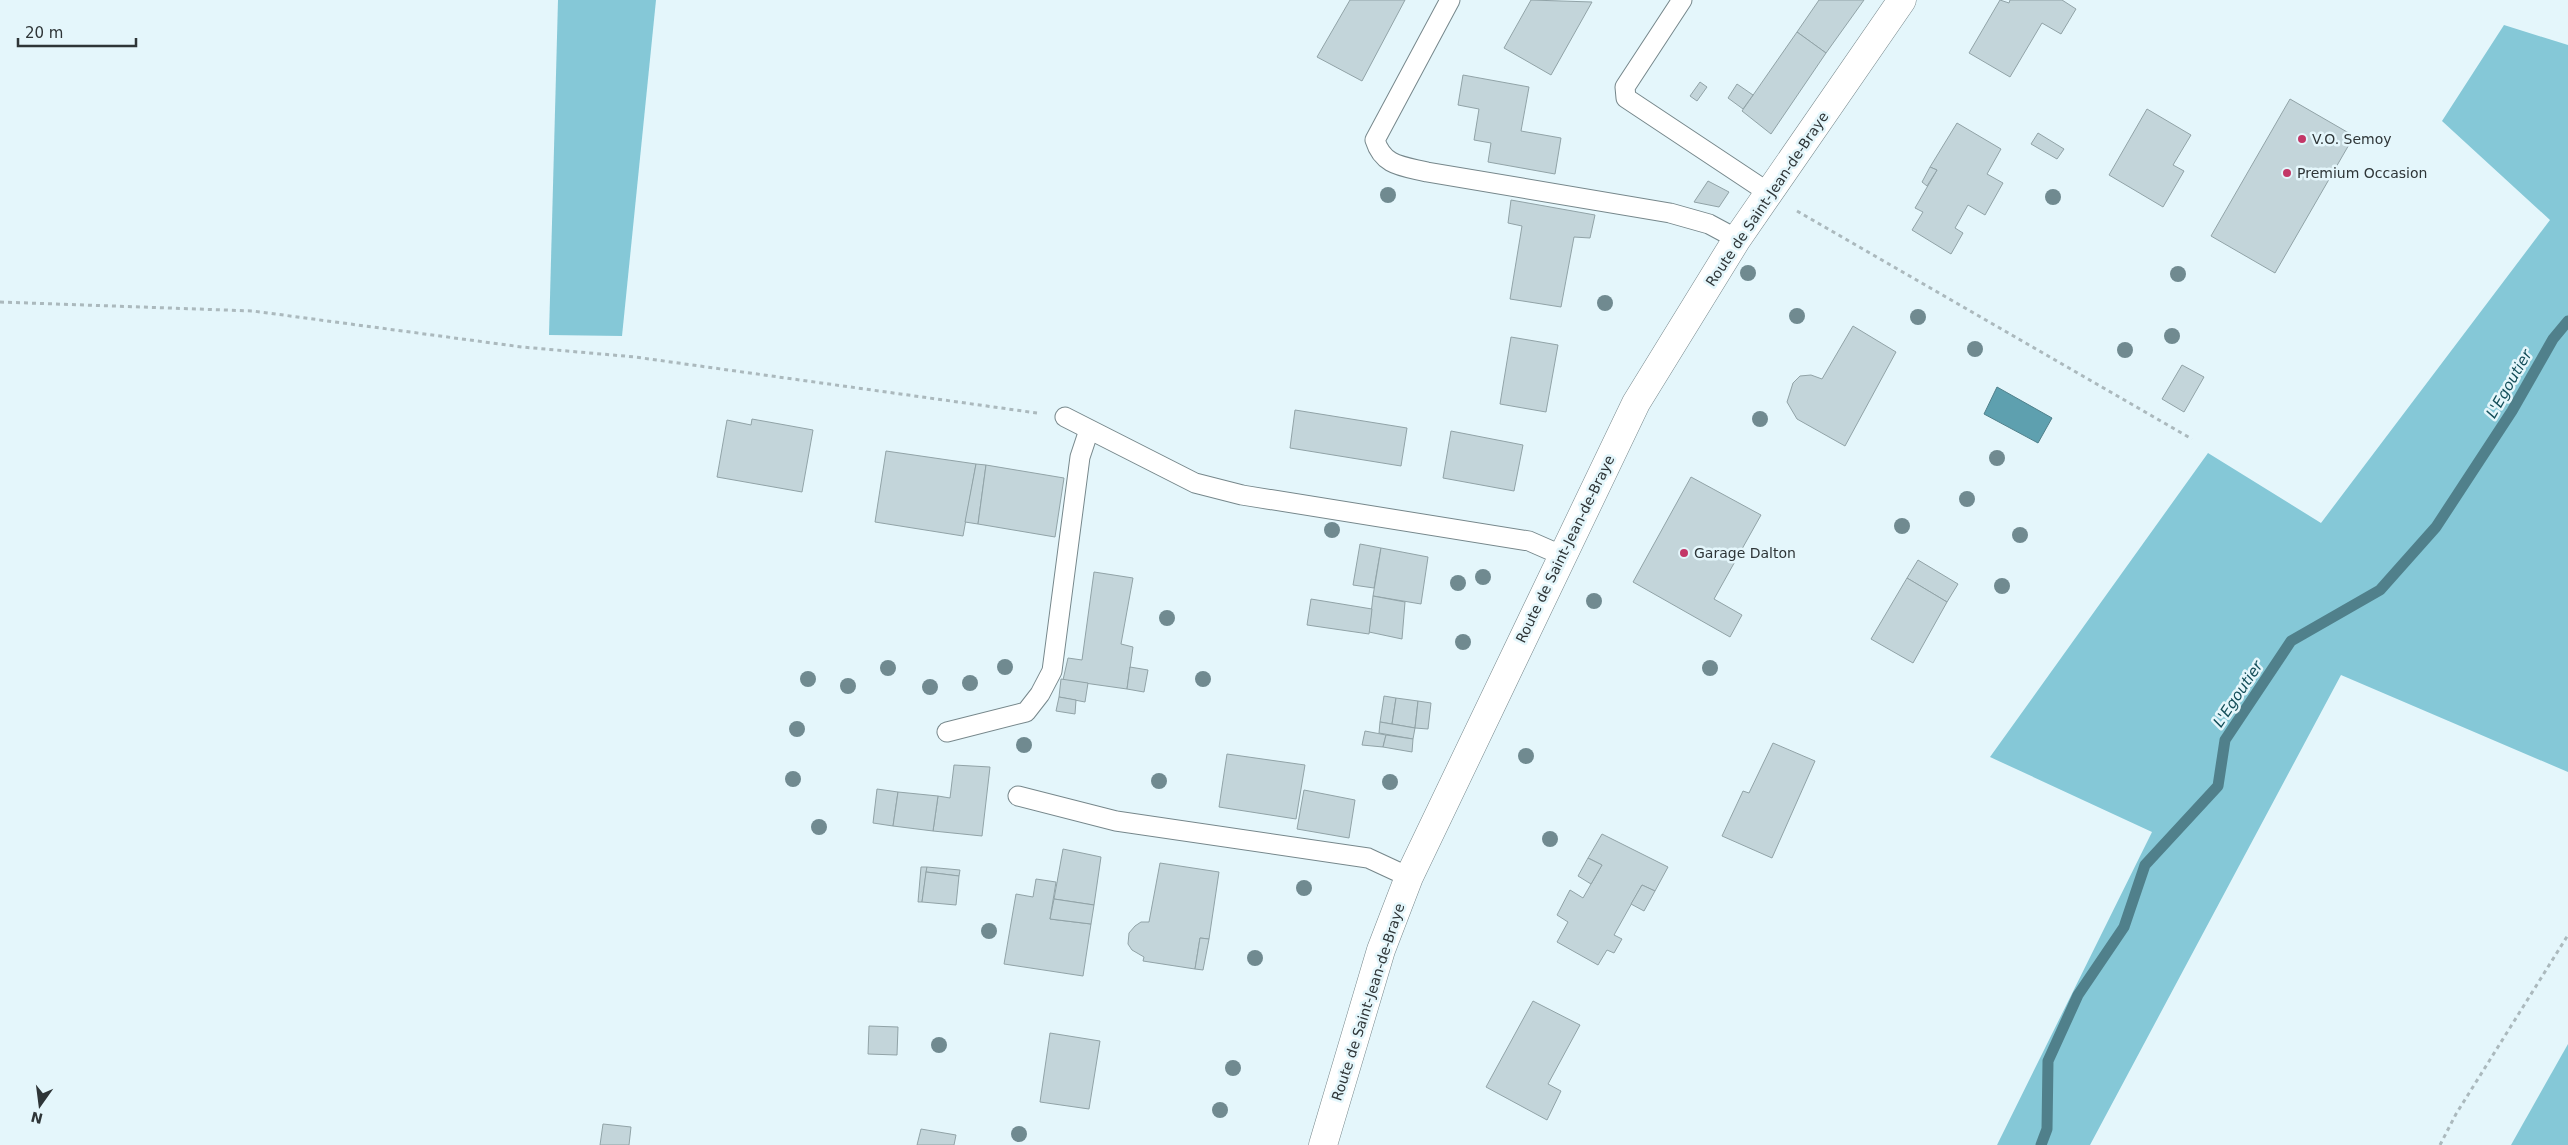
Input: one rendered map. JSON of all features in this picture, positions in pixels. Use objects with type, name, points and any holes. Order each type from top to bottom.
[{"type":"street","name":"Route de Saint-Jean-de-Braye","points":[[1322,1145],[1381,950],[1409,877],[1561,555],[1636,403],[1737,239],[1902,0]]},
{"type":"lane","points":[[1450,0],[1375,140],[1379,152],[1392,164],[1427,172],[1670,213],[1709,224],[1737,239]]},
{"type":"lane","points":[[1682,0],[1625,86],[1626,98],[1769,193]]},
{"type":"lane","points":[[1065,417],[1196,483],[1242,496],[1529,541],[1561,555]]},
{"type":"lane","points":[[948,732],[1026,712],[1040,694],[1052,671],[1080,457],[1089,430]]},
{"type":"lane","points":[[1018,796],[1116,821],[1368,858],[1409,877]]},
{"type":"path","points":[[1769,193],[1813,222],[2192,439]]},
{"type":"path","points":[[0,302],[253,311],[522,347],[635,357],[1065,417]]},
{"type":"path","points":[[2440,1145],[2456,1114],[2568,936]]},
{"type":"shaded area","points":[[558,0],[656,0],[622,336],[549,335]]},
{"type":"shaded area","points":[[2504,25],[2568,45],[2568,772],[2341,675],[2090,1145],[1997,1145],[2152,832],[1990,757],[2208,453],[2321,523],[2550,220],[2442,121]]},
{"type":"shaded area","points":[[1997,387],[2052,418],[2038,443],[1984,414]]},
{"type":"shaded area","points":[[2568,1044],[2568,1145],[2511,1145]]},
{"type":"building","points":[[1350,0],[1405,0],[1362,81],[1317,57]]},
{"type":"building","points":[[1531,0],[1592,2],[1551,75],[1504,48]]},
{"type":"building","points":[[1819,0],[1864,0],[1826,53],[1797,32]]},
{"type":"building","points":[[2000,0],[2009,3],[2010,0],[2062,0],[2076,9],[2061,34],[2042,23],[2010,77],[1969,53]]},
{"type":"building","points":[[1797,32],[1826,53],[1771,134],[1742,111]]},
{"type":"building","points":[[1463,75],[1529,87],[1521,131],[1561,138],[1555,174],[1488,162],[1491,143],[1474,140],[1479,109],[1458,105]]},
{"type":"building","points":[[1700,82],[1707,87],[1697,101],[1690,96]]},
{"type":"building","points":[[1737,84],[1753,95],[1743,109],[1728,98]]},
{"type":"building","points":[[2290,99],[2354,136],[2275,273],[2211,236]]},
{"type":"building","points":[[2147,109],[2191,135],[2173,165],[2184,171],[2163,207],[2109,175]]},
{"type":"building","points":[[1957,123],[2001,149],[1987,174],[2003,183],[1985,215],[1968,205],[1955,228],[1963,233],[1951,254],[1912,230],[1923,212],[1915,208],[1937,170],[1930,167]]},
{"type":"building","points":[[2038,133],[2064,149],[2057,159],[2031,144]]},
{"type":"building","points":[[1930,167],[1937,170],[1927,186],[1922,182]]},
{"type":"building","points":[[1708,181],[1729,192],[1719,207],[1694,202]]},
{"type":"building","points":[[1511,200],[1595,215],[1590,238],[1574,237],[1561,307],[1510,299],[1522,226],[1508,223]]},
{"type":"building","points":[[1853,326],[1896,352],[1845,446],[1797,419],[1787,402],[1793,383],[1800,376],[1811,375],[1822,379]]},
{"type":"building","points":[[1511,337],[1558,345],[1546,412],[1500,404]]},
{"type":"building","points":[[2182,365],[2204,377],[2184,412],[2162,399]]},
{"type":"building","points":[[1295,410],[1407,428],[1401,466],[1290,448]]},
{"type":"building","points":[[752,419],[813,430],[802,492],[717,477],[727,420],[751,425]]},
{"type":"building","points":[[1451,431],[1523,445],[1514,491],[1443,478]]},
{"type":"building","points":[[886,451],[976,464],[963,536],[875,522]]},
{"type":"building","points":[[976,464],[986,465],[978,524],[965,522]]},
{"type":"building","points":[[986,465],[1064,478],[1055,537],[978,524]]},
{"type":"building","points":[[1691,477],[1761,515],[1714,599],[1742,615],[1730,637],[1633,582]]},
{"type":"building","points":[[1360,544],[1381,548],[1374,588],[1353,585]]},
{"type":"building","points":[[1381,548],[1428,557],[1421,604],[1373,596]]},
{"type":"building","points":[[1918,560],[1958,584],[1947,602],[1907,578]]},
{"type":"building","points":[[1094,572],[1133,578],[1121,644],[1133,647],[1127,689],[1063,680],[1068,658],[1082,660]]},
{"type":"building","points":[[1907,578],[1947,602],[1913,663],[1871,639]]},
{"type":"building","points":[[1373,596],[1405,602],[1402,639],[1369,632]]},
{"type":"building","points":[[1311,599],[1372,609],[1369,634],[1307,625]]},
{"type":"building","points":[[1130,667],[1148,670],[1144,692],[1127,689]]},
{"type":"building","points":[[1061,679],[1088,683],[1085,702],[1059,697]]},
{"type":"building","points":[[1384,696],[1396,698],[1392,724],[1380,722]]},
{"type":"building","points":[[1059,697],[1076,700],[1075,714],[1056,711]]},
{"type":"building","points":[[1396,698],[1418,701],[1415,728],[1392,724]]},
{"type":"building","points":[[1418,701],[1431,703],[1428,729],[1415,728]]},
{"type":"building","points":[[1380,722],[1415,728],[1413,739],[1379,733]]},
{"type":"building","points":[[1365,731],[1386,735],[1383,747],[1362,745]]},
{"type":"building","points":[[1386,735],[1413,739],[1412,752],[1383,747]]},
{"type":"building","points":[[1773,743],[1815,761],[1772,858],[1722,836],[1743,791],[1749,793]]},
{"type":"building","points":[[1227,754],[1305,765],[1296,819],[1219,807]]},
{"type":"building","points":[[954,765],[990,767],[982,836],[933,831],[938,796],[950,798]]},
{"type":"building","points":[[877,789],[898,792],[893,826],[873,823]]},
{"type":"building","points":[[1304,790],[1355,800],[1349,838],[1297,829]]},
{"type":"building","points":[[898,792],[938,796],[933,831],[893,826]]},
{"type":"building","points":[[1602,834],[1668,867],[1655,891],[1642,885],[1614,935],[1622,939],[1614,953],[1607,950],[1598,965],[1557,942],[1568,922],[1557,915],[1570,890],[1583,898],[1602,865],[1588,858]]},
{"type":"building","points":[[1063,849],[1101,857],[1094,905],[1054,899]]},
{"type":"building","points":[[1588,858],[1602,865],[1591,884],[1578,876]]},
{"type":"building","points":[[1160,863],[1219,872],[1209,939],[1200,938],[1195,969],[1143,961],[1144,957],[1132,950],[1128,944],[1129,933],[1135,926],[1141,922],[1149,922]]},
{"type":"building","points":[[921,867],[927,867],[922,902],[918,902]]},
{"type":"building","points":[[927,867],[960,870],[959,876],[926,872]]},
{"type":"building","points":[[926,872],[959,876],[956,905],[922,902]]},
{"type":"building","points":[[1036,879],[1056,882],[1050,919],[1091,924],[1083,976],[1004,964],[1016,894],[1033,897]]},
{"type":"building","points":[[1642,885],[1655,891],[1644,911],[1631,904]]},
{"type":"building","points":[[1054,899],[1094,905],[1091,924],[1050,919]]},
{"type":"building","points":[[1200,938],[1209,939],[1203,970],[1195,969]]},
{"type":"building","points":[[1533,1001],[1580,1025],[1548,1084],[1561,1091],[1547,1120],[1486,1087]]},
{"type":"building","points":[[869,1026],[898,1027],[897,1055],[868,1054]]},
{"type":"building","points":[[1050,1033],[1100,1041],[1089,1109],[1040,1102]]},
{"type":"building","points":[[603,1124],[631,1127],[629,1145],[600,1145]]},
{"type":"building","points":[[921,1129],[956,1135],[954,1145],[917,1145]]},
{"type":"waterway","name":"L'Egoutier","points":[[2041,1145],[2047,1129],[2048,1061],[2078,995],[2124,927],[2145,865],[2218,786],[2225,740],[2291,641],[2380,590],[2436,527],[2512,411],[2553,339],[2568,321]]},
{"type":"place","name":"V.O. Semoy","points":[[2302,139]]},
{"type":"place","name":"Premium Occasion","points":[[2287,173]]},
{"type":"place","name":"Garage Dalton","points":[[1684,553]]}]
